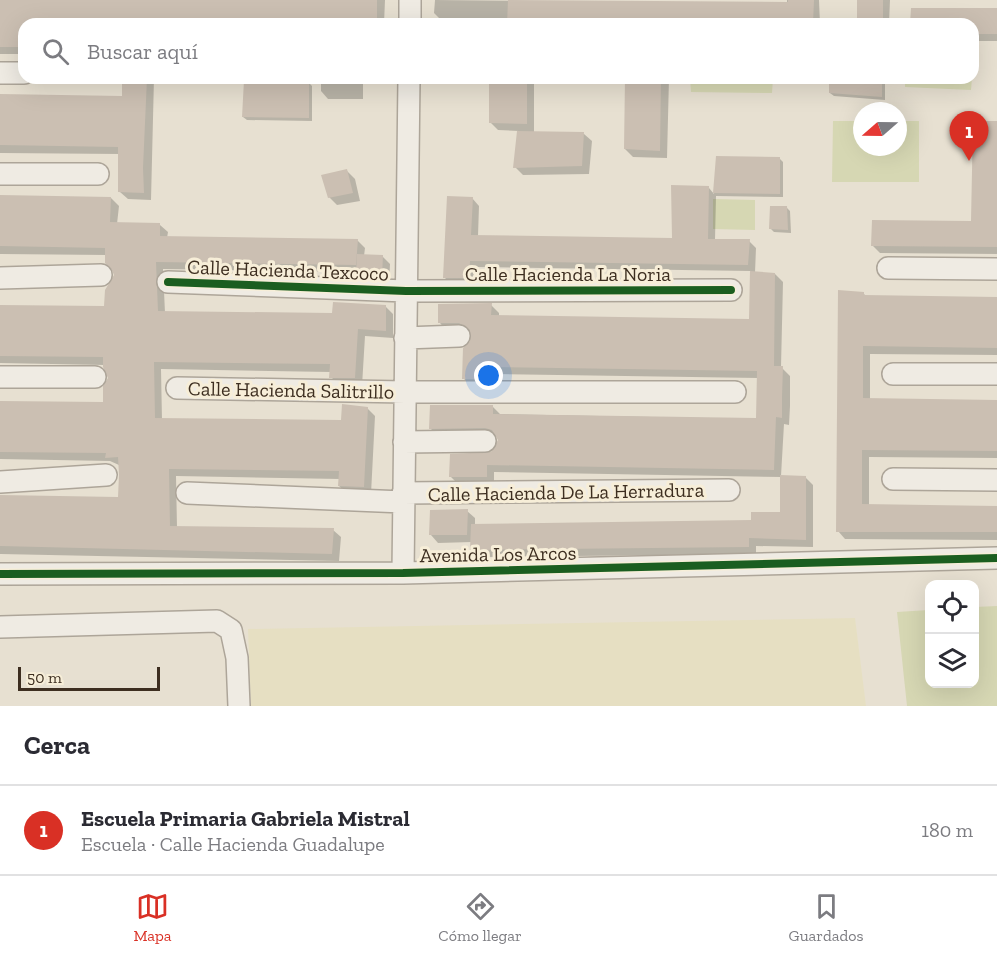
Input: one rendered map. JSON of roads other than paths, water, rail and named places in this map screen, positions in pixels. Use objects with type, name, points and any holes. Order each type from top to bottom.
[{"type":"street","points":[[410,0],[410,18]]},
{"type":"street","points":[[0,73],[18,73]]},
{"type":"street","points":[[403,573],[409,84]]},
{"type":"street","points":[[0,174],[98,174]]},
{"type":"street","points":[[888,268],[997,269]]},
{"type":"street","points":[[0,278],[101,275]]},
{"type":"street","name":"Calle Hacienda Texcoco","points":[[168,282],[406,291]]},
{"type":"street","name":"Calle Hacienda La Noria","points":[[406,291],[731,290]]},
{"type":"street","points":[[405,338],[459,336]]},
{"type":"street","points":[[894,374],[997,374]]},
{"type":"street","points":[[0,377],[95,377]]},
{"type":"street","name":"Calle Hacienda Salitrillo","points":[[177,388],[405,392],[735,392]]},
{"type":"street","points":[[404,442],[485,441]]},
{"type":"street","points":[[0,482],[106,475]]},
{"type":"street","points":[[893,478],[997,480]]},
{"type":"street","name":"Calle Hacienda De La Herradura","points":[[187,493],[403,497],[729,490]]},
{"type":"street","name":"Avenida Los Arcos","points":[[0,574],[403,573],[997,558]]},
{"type":"street","points":[[0,627],[217,621],[226,624],[231,630],[237,658],[239,706]]},
{"type":"place","name":"Escuela Primaria Gabriela Mistral","points":[[969,161]]}]
